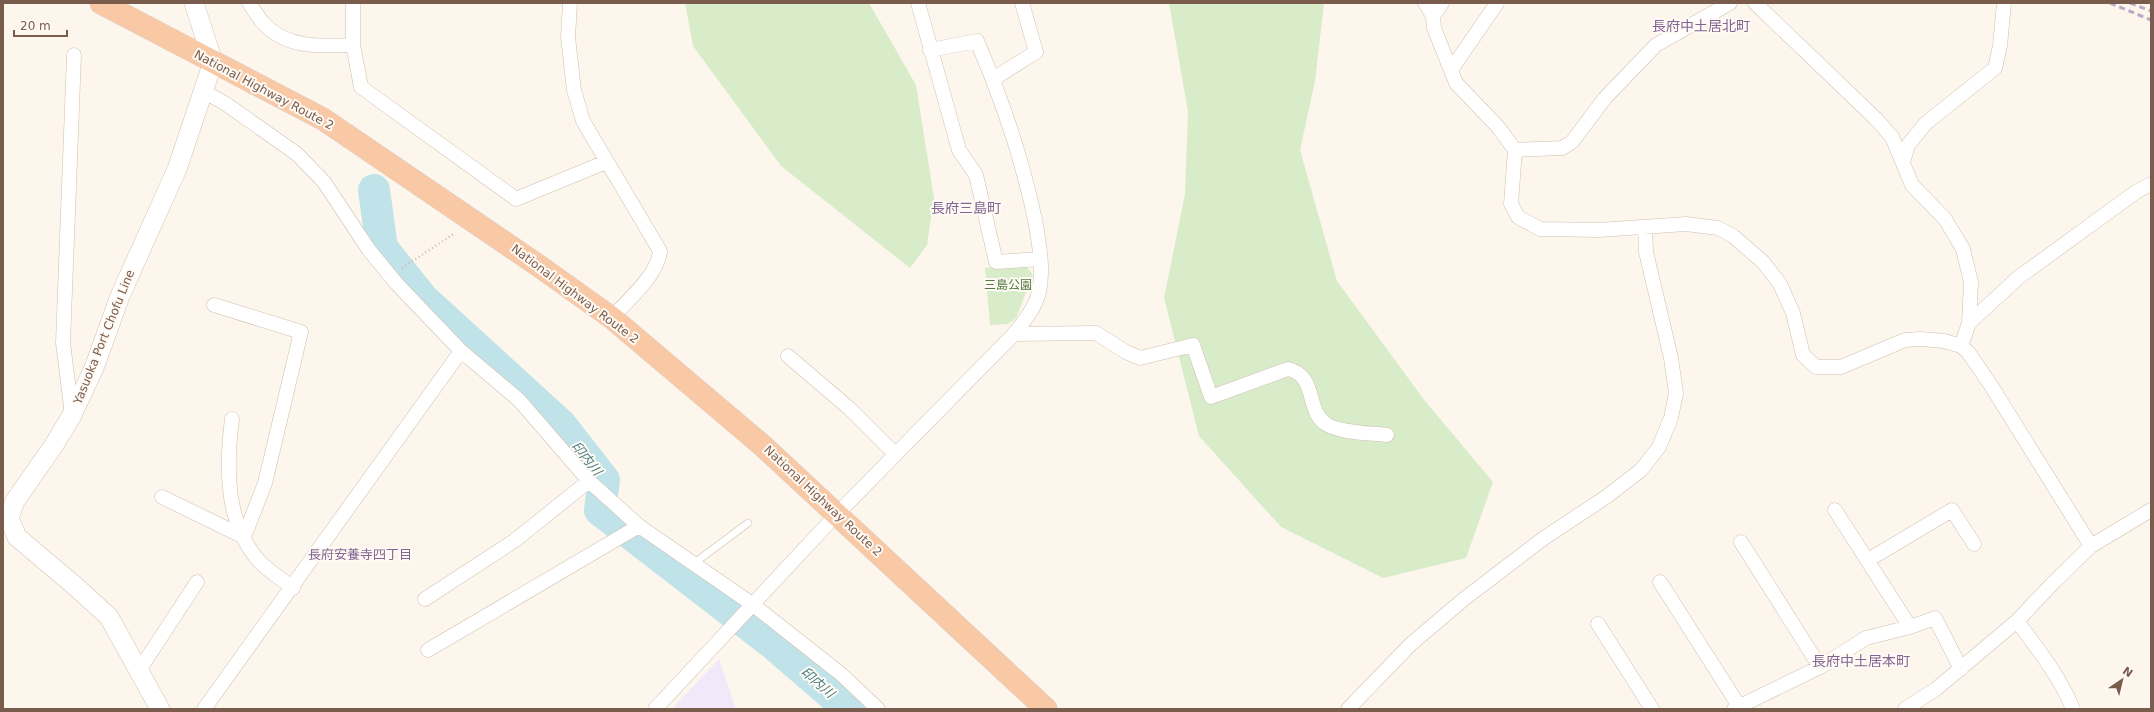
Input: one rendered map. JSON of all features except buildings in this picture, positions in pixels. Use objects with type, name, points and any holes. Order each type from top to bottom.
[{"type":"highway","name":"National Highway Route 2","points":[[101,3],[323,119],[540,266],[612,318],[763,446],[1046,709]]},
{"type":"main road","points":[[194,3],[213,62]]},
{"type":"main road","name":"Yasuoka Port Chofu Line","points":[[160,709],[138,672],[109,617],[17,537],[5,519],[15,501],[54,445],[72,415],[94,368],[120,296],[177,169],[213,62]]},
{"type":"street","points":[[249,3],[266,25],[282,37],[310,46],[347,46]]},
{"type":"street","points":[[353,3],[347,46],[360,87],[516,199],[606,162]]},
{"type":"street","points":[[570,3],[568,37],[574,90],[583,120],[606,162],[660,251],[659,260],[650,274],[612,318]]},
{"type":"street","points":[[918,3],[959,150],[976,176],[996,262],[1040,259]]},
{"type":"street","points":[[994,79],[1036,52],[1022,3]]},
{"type":"street","points":[[1425,3],[1433,16],[1434,28],[1456,83],[1498,127],[1515,150],[1511,204],[1518,217],[1540,229],[1599,230],[1694,225],[1718,228],[1733,236],[1763,262],[1780,284],[1793,313],[1803,355],[1816,367],[1842,367],[1905,340],[1921,339],[1944,341],[1961,346],[1968,352],[1990,384],[2092,546]]},
{"type":"street","points":[[1433,16],[1442,3]]},
{"type":"street","points":[[1451,70],[1497,3]]},
{"type":"street","points":[[1515,150],[1562,148],[1572,142],[1605,98],[1656,45],[1730,3]]},
{"type":"street","points":[[1754,3],[1876,119],[1892,137],[1912,185],[1945,219],[1963,249],[1971,282],[1969,322],[1961,346]]},
{"type":"street","points":[[1903,162],[1908,145],[1926,123],[1995,68],[2000,46],[2004,3]]},
{"type":"street","points":[[655,709],[894,454],[1014,334],[1034,308],[1039,292],[1040,259],[1031,201],[1019,155],[994,79],[977,41],[930,50]]},
{"type":"street","points":[[72,415],[63,343],[74,55]]},
{"type":"street","points":[[203,91],[226,104],[297,154],[324,182],[369,250],[422,311],[461,351],[519,400],[599,490],[632,530],[693,564],[751,606],[841,674],[878,709]]},
{"type":"street","points":[[1969,322],[2019,277],[2136,192],[2151,184]]},
{"type":"street","points":[[1348,709],[1411,644],[1544,538],[1606,497],[1642,470],[1659,447],[1671,418],[1676,393],[1671,358],[1646,252],[1645,227]]},
{"type":"street","points":[[214,305],[301,332],[265,483],[244,537]]},
{"type":"street","points":[[1014,334],[1096,334],[1126,352],[1140,358],[1193,345],[1211,397],[1288,369],[1298,371],[1304,378],[1318,416],[1324,423],[1333,428],[1387,435]]},
{"type":"street","points":[[204,709],[461,351]]},
{"type":"street","points":[[788,356],[850,409],[894,454]]},
{"type":"street","points":[[232,419],[229,447],[232,505],[244,537],[259,561],[292,588]]},
{"type":"street","points":[[425,599],[514,541],[599,490]]},
{"type":"street","points":[[162,497],[244,537]]},
{"type":"street","points":[[1835,510],[1910,627]]},
{"type":"street","points":[[1868,560],[1952,510],[1974,544]]},
{"type":"street","points":[[1905,709],[1936,689],[1961,670],[2018,621],[2052,584],[2092,546],[2151,510]]},
{"type":"street","points":[[428,650],[632,530]]},
{"type":"street","points":[[1741,542],[1820,667]]},
{"type":"street","points":[[138,672],[197,582]]},
{"type":"street","points":[[1660,582],[1737,707],[1820,667],[1866,638],[1910,627],[1935,618],[1961,670]]},
{"type":"street","points":[[2018,621],[2067,693],[2073,709]]},
{"type":"street","points":[[1598,624],[1652,709]]},
{"type":"lane","points":[[693,564],[748,523]]},
{"type":"path","points":[[408,264],[455,233]]},
{"type":"shaded area","points":[[719,659],[736,709],[672,709]]},
{"type":"green space","points":[[685,3],[869,3],[916,85],[934,198],[927,245],[910,268],[781,166],[693,46]]},
{"type":"green space","points":[[1169,3],[1324,3],[1315,81],[1300,150],[1337,281],[1425,401],[1493,482],[1466,558],[1383,578],[1281,527],[1199,436],[1164,298],[1185,194],[1188,112]]},
{"type":"green space","name":"三島公園","points":[[1024,263],[1033,275],[1016,318],[1008,324],[990,325],[985,268]]},
{"type":"waterway","name":"印内川","points":[[374,190],[382,248],[423,299],[561,425],[604,480],[600,510],[771,642],[849,709]]},
{"type":"railway","points":[[2110,3],[2151,20]]},
{"type":"railway","points":[[2130,3],[2151,11]]},
{"type":"district","name":"長府中土居北町","points":[[1701,26]]},
{"type":"district","name":"長府三島町","points":[[966,208]]},
{"type":"district","name":"長府安養寺四丁目","points":[[360,554]]},
{"type":"district","name":"長府中土居本町","points":[[1861,661]]}]
